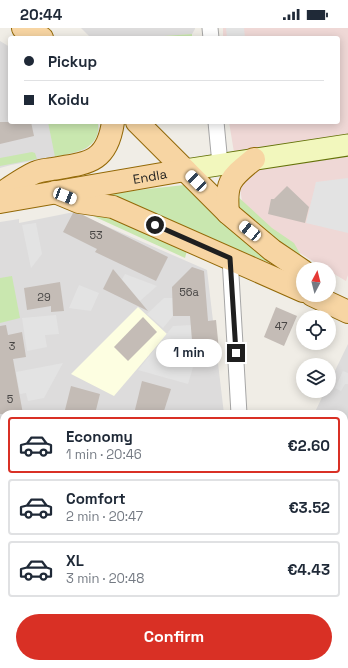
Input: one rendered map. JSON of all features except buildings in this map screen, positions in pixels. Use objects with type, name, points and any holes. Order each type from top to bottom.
[{"type":"main road","points":[[23,28],[38,36]]},
{"type":"main road","points":[[0,194],[36,172],[82,164],[98,157],[110,140],[113,124]]},
{"type":"main road","points":[[138,124],[228,213],[272,250],[296,266]]},
{"type":"main road","name":"Endla","points":[[0,202],[220,164],[348,144]]},
{"type":"main road","points":[[228,213],[226,196],[229,185],[236,174],[254,159]]},
{"type":"main road","points":[[55,192],[79,202],[113,207],[296,288]]},
{"type":"main road","points":[[336,292],[348,298]]},
{"type":"main road","points":[[327,302],[348,312]]},
{"type":"street","points":[[216,124],[220,164]]},
{"type":"street","points":[[230,258],[240,410]]},
{"type":"shaded area","points":[[81,28],[195,28],[192,34],[164,36],[89,36]]},
{"type":"shaded area","points":[[223,28],[348,28],[348,275],[346,281],[336,275],[336,262],[314,262],[275,238],[243,207],[229,124],[340,124],[340,36],[223,36]]},
{"type":"shaded area","points":[[226,28],[244,28],[245,36],[227,36]]},
{"type":"shaded area","points":[[0,41],[8,46],[8,124],[98,124],[99,130],[97,136],[86,149],[0,168]]},
{"type":"shaded area","points":[[348,178],[348,233],[306,223],[316,182]]},
{"type":"shaded area","points":[[74,212],[207,270],[224,410],[0,410],[0,222],[19,219],[19,223]]},
{"type":"shaded area","points":[[36,223],[42,254],[31,268],[22,225]]},
{"type":"shaded area","points":[[125,274],[157,286],[140,301],[117,288]]},
{"type":"shaded area","points":[[79,285],[99,293],[91,311],[69,308]]},
{"type":"shaded area","points":[[164,298],[173,298],[173,316],[163,328],[147,314]]},
{"type":"shaded area","points":[[138,307],[167,334],[114,396],[71,374]]},
{"type":"shaded area","points":[[56,315],[59,334],[45,335],[47,347],[27,351],[22,318]]},
{"type":"shaded area","points":[[191,325],[194,364],[188,384],[138,370],[173,326]]},
{"type":"shaded area","points":[[348,344],[348,410],[316,410],[322,398],[336,398],[336,369]]},
{"type":"shaded area","points":[[63,363],[44,398],[28,401],[26,393],[20,394],[16,372]]},
{"type":"shaded area","points":[[343,371],[348,373],[348,384],[345,384],[341,391],[336,388]]},
{"type":"green space","points":[[192,34],[192,36],[164,36]]},
{"type":"green space","points":[[48,124],[98,124],[96,139],[86,148],[55,157]]},
{"type":"green space","points":[[32,152],[35,153],[37,159],[0,166],[0,158]]},
{"type":"green space","points":[[184,185],[244,241],[274,265],[110,196],[112,193]]},
{"type":"green space","points":[[235,194],[272,228],[294,243],[303,259],[270,235],[250,218],[238,206]]},
{"type":"green space","points":[[80,210],[98,213],[188,247],[185,258]]},
{"type":"green space","points":[[12,276],[20,318],[0,323],[0,278]]},
{"type":"route","points":[[155,225],[230,258],[236,353]]}]
